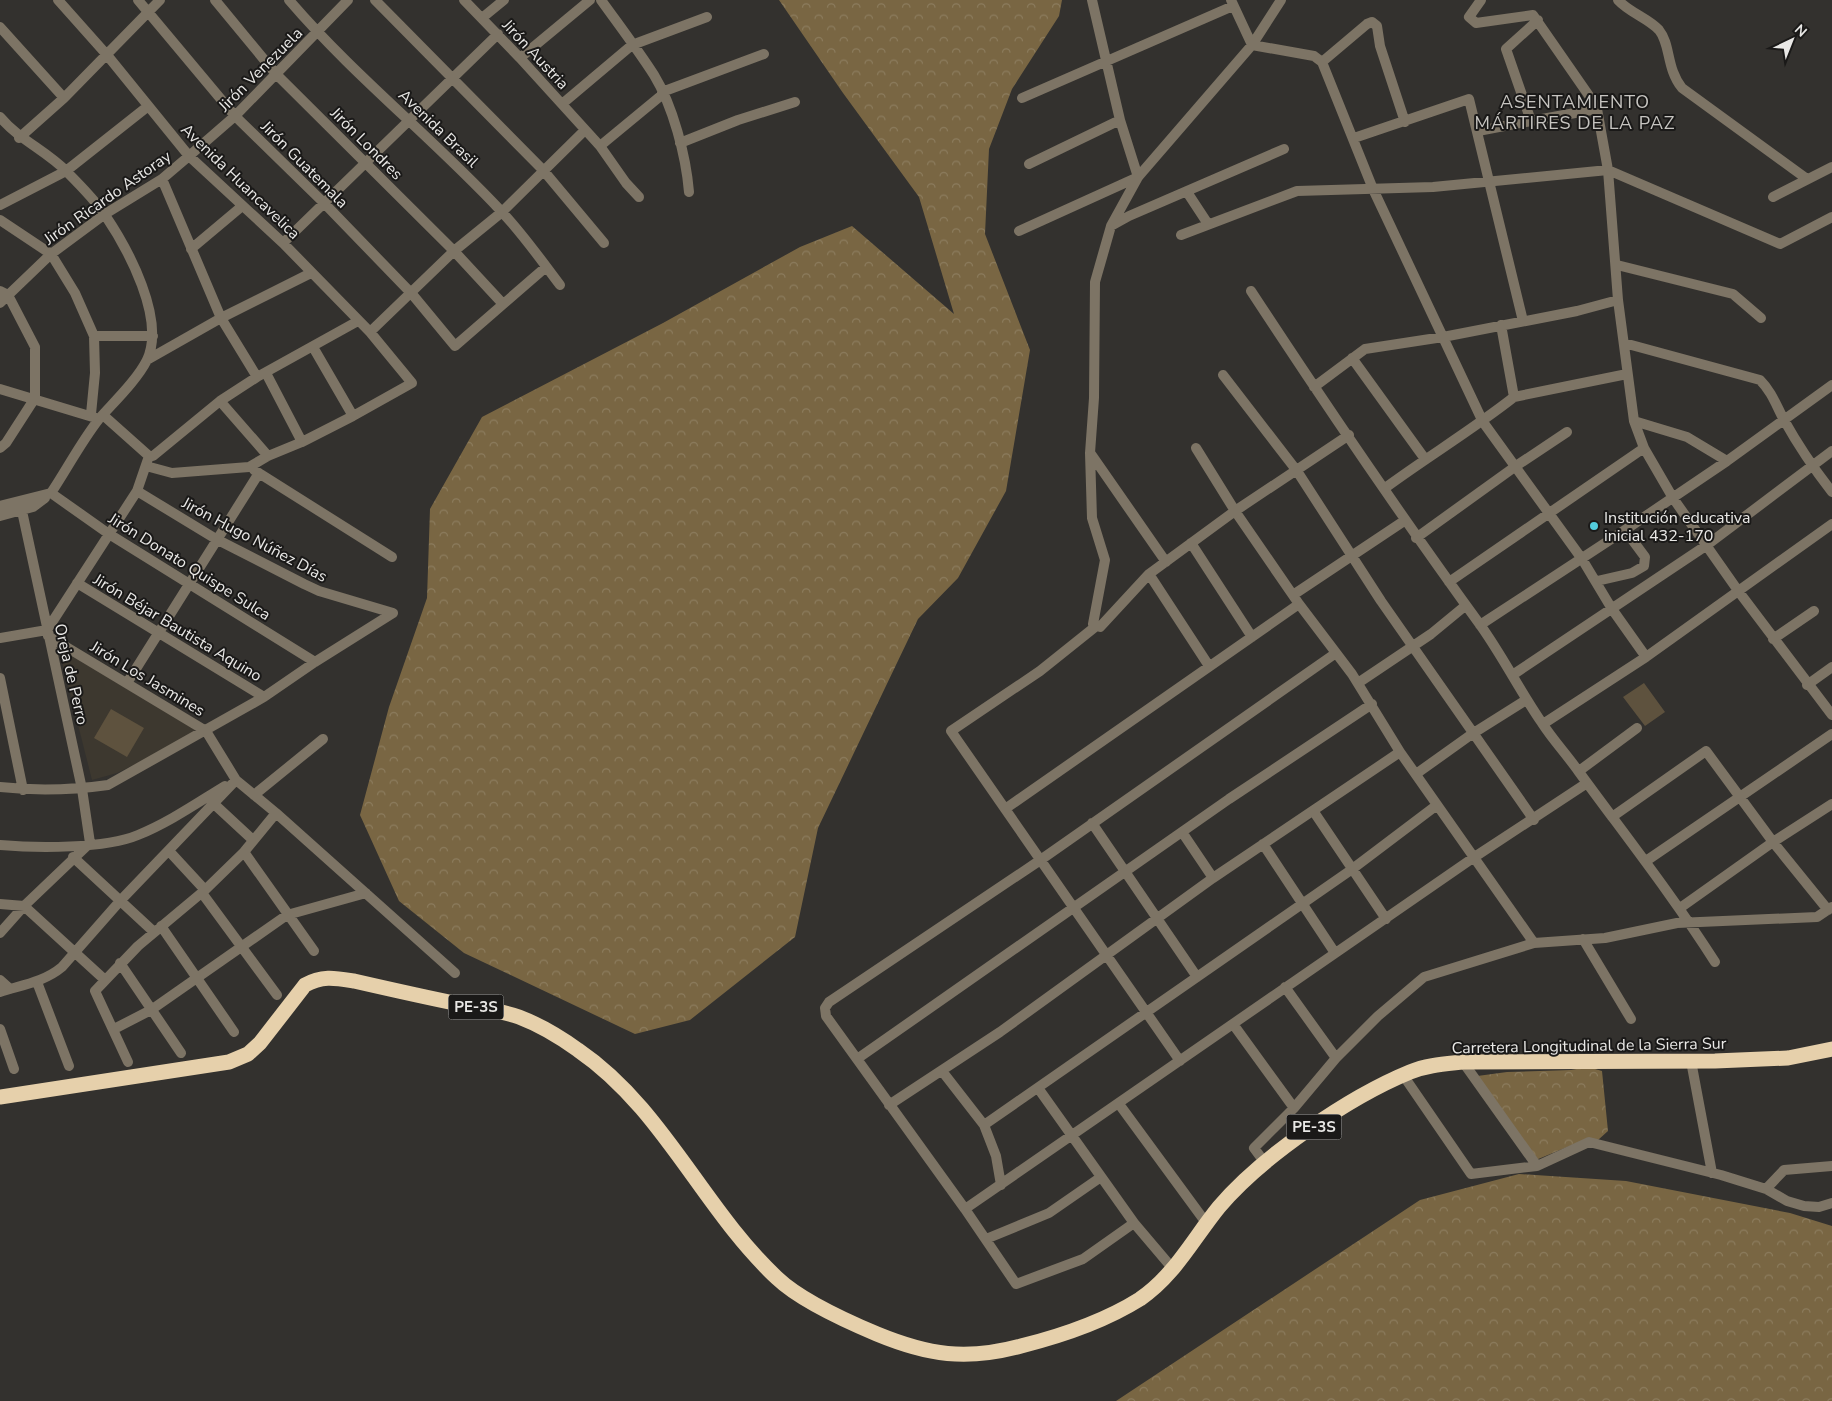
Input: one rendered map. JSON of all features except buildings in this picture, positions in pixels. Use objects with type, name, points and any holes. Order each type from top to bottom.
[{"type":"highway","name":"Carretera Longitudinal de la Sierra Sur","points":[[0,1097],[229,1062],[248,1054],[260,1043],[305,985],[316,978],[330,977],[518,1017],[554,1034],[581,1052],[636,1101],[730,1224],[779,1280],[834,1315],[912,1348],[949,1354],[992,1352],[1020,1347],[1112,1314],[1142,1297],[1173,1269],[1218,1208],[1256,1169],[1316,1125],[1361,1097],[1403,1076],[1437,1064],[1463,1062],[1691,1061],[1788,1058],[1832,1049]]},
{"type":"street","name":"Avenida Huancavelica","points":[[58,0],[107,55],[147,107],[189,156],[241,207],[283,243],[370,332],[412,383],[353,416]]},
{"type":"street","name":"Jirón Guatemala","points":[[138,0],[235,116],[324,203],[412,294],[456,346],[503,304]]},
{"type":"street","points":[[0,133],[15,134],[64,98],[160,0]]},
{"type":"street","name":"Jirón Londres","points":[[215,0],[276,74],[454,251],[503,304]]},
{"type":"street","name":"Avenida Brasil","points":[[290,0],[318,33],[410,120],[502,212],[560,285]]},
{"type":"street","name":"Jirón Venezuela","points":[[189,156],[235,116],[318,33],[348,0]]},
{"type":"street","points":[[375,0],[543,170],[604,243]]},
{"type":"street","name":"Jirón Austria","points":[[464,0],[498,34],[600,146],[626,183],[639,197]]},
{"type":"street","points":[[482,18],[504,0]]},
{"type":"street","points":[[520,58],[590,0]]},
{"type":"street","points":[[601,0],[663,93],[680,143],[688,174],[689,192]]},
{"type":"street","points":[[1092,0],[1108,61],[1120,120],[1138,176]]},
{"type":"street","points":[[1095,627],[1092,621],[1105,560],[1092,518],[1090,453],[1094,398],[1095,282],[1111,226],[1138,176],[1252,45],[1281,0]]},
{"type":"street","points":[[1482,0],[1469,17],[1476,23],[1533,15],[1597,109],[1608,170],[1617,265],[1618,300],[1627,374],[1634,422],[1644,448],[1673,498],[1706,546],[1807,685],[1832,715]]},
{"type":"street","points":[[1618,0],[1624,7],[1660,31],[1671,70],[1682,88],[1808,179]]},
{"type":"street","points":[[1022,98],[1108,61],[1232,3],[1252,45]]},
{"type":"street","points":[[562,104],[632,45],[707,17]]},
{"type":"street","points":[[1531,121],[1506,49],[1538,20]]},
{"type":"street","points":[[1322,62],[1367,24],[1372,22],[1377,26],[1380,46],[1406,122]]},
{"type":"street","points":[[0,27],[64,98]]},
{"type":"street","points":[[283,243],[365,162],[454,79],[498,34]]},
{"type":"street","points":[[1252,45],[1314,56],[1322,62],[1373,189],[1483,422],[1582,559],[1597,581],[1612,609],[1646,656]]},
{"type":"street","points":[[600,146],[663,93],[764,54]]},
{"type":"street","points":[[1354,138],[1406,122],[1469,99],[1523,321]]},
{"type":"street","points":[[680,143],[795,102]]},
{"type":"street","points":[[0,205],[66,171],[147,107]]},
{"type":"street","points":[[1478,131],[1597,109]]},
{"type":"street","points":[[0,117],[15,134],[66,171],[105,214],[144,290],[150,315],[152,336],[147,360]]},
{"type":"street","points":[[1029,164],[1120,120]]},
{"type":"street","points":[[370,332],[412,294],[454,251],[502,212],[585,130]]},
{"type":"street","points":[[1111,226],[1129,216],[1284,149]]},
{"type":"street","name":"Jirón Ricardo Astoray","points":[[0,303],[4,293],[51,254],[105,214],[162,179],[189,156]]},
{"type":"street","points":[[1774,197],[1832,167]]},
{"type":"street","points":[[1181,235],[1297,191],[1373,189],[1490,182],[1608,170],[1780,244],[1832,218]]},
{"type":"street","points":[[1019,231],[1138,176]]},
{"type":"street","points":[[162,179],[221,318],[261,375],[302,442]]},
{"type":"street","points":[[1187,192],[1208,224]]},
{"type":"street","points":[[191,249],[241,207]]},
{"type":"street","points":[[0,220],[51,254],[75,293],[94,336],[98,416]]},
{"type":"street","points":[[1617,265],[1733,294],[1761,318]]},
{"type":"street","points":[[503,304],[546,267]]},
{"type":"street","points":[[0,516],[33,507],[52,493],[98,416],[147,360],[221,318],[311,273]]},
{"type":"street","points":[[1251,291],[1314,387],[1385,488],[1404,521],[1514,674],[1526,700],[1542,724],[1680,908],[1714,962]]},
{"type":"street","points":[[0,448],[6,443],[35,398],[33,340],[4,293]]},
{"type":"street","points":[[1314,387],[1365,349],[1443,337],[1618,300]]},
{"type":"street","points":[[149,456],[153,456],[220,401],[261,375],[358,321]]},
{"type":"street","points":[[1501,325],[1514,397]]},
{"type":"street","points":[[94,336],[152,336]]},
{"type":"street","points":[[1624,343],[1760,380],[1770,390],[1784,419],[1812,465],[1832,492]]},
{"type":"street","points":[[127,683],[216,540],[254,470],[268,456],[302,442],[353,416],[313,347]]},
{"type":"street","points":[[1352,358],[1425,459]]},
{"type":"street","points":[[1385,488],[1425,459],[1483,422],[1514,397],[1627,374]]},
{"type":"street","points":[[1223,375],[1297,472],[1472,734],[1534,820]]},
{"type":"street","points":[[1480,625],[1673,498],[1832,385]]},
{"type":"street","points":[[0,389],[98,416],[149,456]]},
{"type":"street","points":[[220,401],[268,456]]},
{"type":"street","points":[[1634,422],[1687,437],[1727,461]]},
{"type":"street","points":[[1416,538],[1567,432]]},
{"type":"street","points":[[1180,1061],[1107,954],[1039,861],[951,731],[1040,670],[1095,627],[1100,627],[1149,574],[1235,512],[1297,472],[1349,435]]},
{"type":"street","points":[[1196,448],[1235,512],[1296,600],[1358,683],[1400,752],[1534,943]]},
{"type":"street","points":[[1449,582],[1644,448]]},
{"type":"street","points":[[1514,674],[1706,546],[1832,451]]},
{"type":"street","points":[[1090,453],[1166,562]]},
{"type":"street","points":[[0,638],[48,633],[77,583],[137,491],[149,456]]},
{"type":"street","points":[[146,466],[172,473],[254,470],[392,557]]},
{"type":"street","name":"Jirón Hugo Núñez Días","points":[[137,491],[216,540],[318,591],[393,613],[315,662]]},
{"type":"street","points":[[0,506],[52,493]]},
{"type":"street","name":"Jirón Donato Quispe Sulca","points":[[52,493],[109,534],[315,662]]},
{"type":"street","name":"Oreja de Perro","points":[[22,511],[82,789],[90,844]]},
{"type":"street","points":[[1005,809],[1252,637],[1296,600],[1404,521]]},
{"type":"street","points":[[1542,724],[1739,592],[1832,524]]},
{"type":"street","points":[[1625,530],[1645,556],[1644,566]]},
{"type":"street","points":[[1191,543],[1252,637]]},
{"type":"street","points":[[1644,566],[1659,578]]},
{"type":"street","points":[[1597,581],[1632,573],[1644,566]]},
{"type":"street","points":[[1149,574],[1209,666]]},
{"type":"street","name":"Jirón Béjar Bautista Aquino","points":[[77,583],[264,697]]},
{"type":"street","points":[[1358,683],[1413,647],[1465,606]]},
{"type":"street","points":[[1773,639],[1814,611]]},
{"type":"street","name":"Jirón Los Jasmines","points":[[48,633],[206,731]]},
{"type":"street","points":[[1134,1223],[1084,1259],[1016,1284],[986,1238],[826,1016],[825,1008],[829,1002],[1039,861],[1336,653]]},
{"type":"street","points":[[0,787],[23,790],[82,789],[108,785],[264,697],[315,662]]},
{"type":"street","points":[[1807,685],[1832,667]]},
{"type":"street","points":[[0,678],[23,790]]},
{"type":"street","points":[[1416,774],[1472,734],[1526,700]]},
{"type":"street","points":[[857,1059],[1182,832],[1372,704]]},
{"type":"street","points":[[1579,771],[1637,728]]},
{"type":"street","points":[[206,731],[236,780],[276,813],[455,973]]},
{"type":"street","points":[[1646,861],[1832,734]]},
{"type":"street","points":[[254,795],[323,739]]},
{"type":"street","points":[[1265,1163],[1254,1148],[1294,1108],[1336,1058],[1378,1016],[1424,977],[1534,943],[1629,934],[1667,924],[1817,916],[1830,908],[1773,842],[1706,751],[1612,817]]},
{"type":"street","points":[[889,1105],[942,1071],[1213,878],[1314,812],[1400,752]]},
{"type":"street","points":[[0,980],[5,990],[37,982],[52,975],[236,780]]},
{"type":"street","points":[[0,845],[56,847],[90,844],[137,836],[236,780]]},
{"type":"street","points":[[965,1209],[1072,1137],[1473,858],[1587,784]]},
{"type":"street","points":[[213,803],[254,840]]},
{"type":"street","points":[[1680,908],[1773,842],[1832,804]]},
{"type":"street","points":[[984,1125],[1351,870],[1437,805]]},
{"type":"street","points":[[1314,812],[1351,870],[1386,919]]},
{"type":"street","points":[[128,1062],[95,991],[120,963],[204,891],[244,852],[276,813]]},
{"type":"street","points":[[1092,823],[1197,977]]},
{"type":"street","points":[[1182,832],[1213,878]]},
{"type":"street","points":[[0,932],[73,857],[90,844]]},
{"type":"street","points":[[1264,844],[1335,953]]},
{"type":"street","points":[[169,851],[204,891],[241,947],[277,995]]},
{"type":"street","points":[[244,852],[314,951]]},
{"type":"street","points":[[73,857],[120,902],[158,929],[234,1032]]},
{"type":"street","points":[[114,1029],[151,1010],[288,915],[366,893]]},
{"type":"street","points":[[0,904],[24,906],[105,980]]},
{"type":"street","points":[[1582,939],[1631,1019]]},
{"type":"street","points":[[120,963],[181,1053]]},
{"type":"street","points":[[37,982],[69,1066]]},
{"type":"street","points":[[1285,987],[1336,1058]]},
{"type":"street","points":[[1233,1024],[1294,1108]]},
{"type":"street","points":[[0,1029],[14,1069]]},
{"type":"street","points":[[1691,1061],[1712,1173]]},
{"type":"street","points":[[1463,1062],[1536,1166]]},
{"type":"street","points":[[942,1071],[984,1125],[996,1156],[1001,1185]]},
{"type":"street","points":[[1403,1076],[1471,1174],[1536,1166],[1589,1142],[1712,1173],[1766,1189],[1788,1201],[1804,1206],[1819,1207],[1832,1203]]},
{"type":"street","points":[[1038,1088],[1134,1223],[1173,1269]]},
{"type":"street","points":[[1119,1104],[1207,1224]]},
{"type":"street","points":[[1766,1189],[1784,1170],[1832,1166]]},
{"type":"street","points":[[986,1238],[1049,1213],[1101,1177]]},
{"type":"shaded area","points":[[57,642],[200,733],[117,773],[92,780]]},
{"type":"shaded area","points":[[1644,683],[1665,712],[1645,726],[1623,697]]},
{"type":"shaded area","points":[[111,709],[144,728],[127,757],[94,738]]},
{"type":"green space","points":[[779,0],[1062,0],[1059,16],[1012,89],[989,149],[985,234],[1030,350],[1006,491],[958,578],[918,619],[818,828],[795,937],[690,1020],[635,1034],[464,953],[399,901],[360,815],[389,707],[427,598],[430,509],[482,417],[663,323],[800,247],[852,226],[954,314],[919,197],[843,93]]},
{"type":"green space","points":[[1588,1067],[1602,1071],[1608,1131],[1598,1140],[1577,1143],[1531,1162],[1470,1077],[1507,1072],[1571,1070]]},
{"type":"green space","points":[[1519,1174],[1626,1181],[1790,1213],[1832,1226],[1832,1401],[1116,1401],[1420,1200]]},
{"type":"place","name":"Institución educativa inicial 432-170","points":[[1594,526]]},
{"type":"district","name":"ASENTAMIENTO MÁRTIRES DE LA PAZ","points":[[1575,112]]}]
